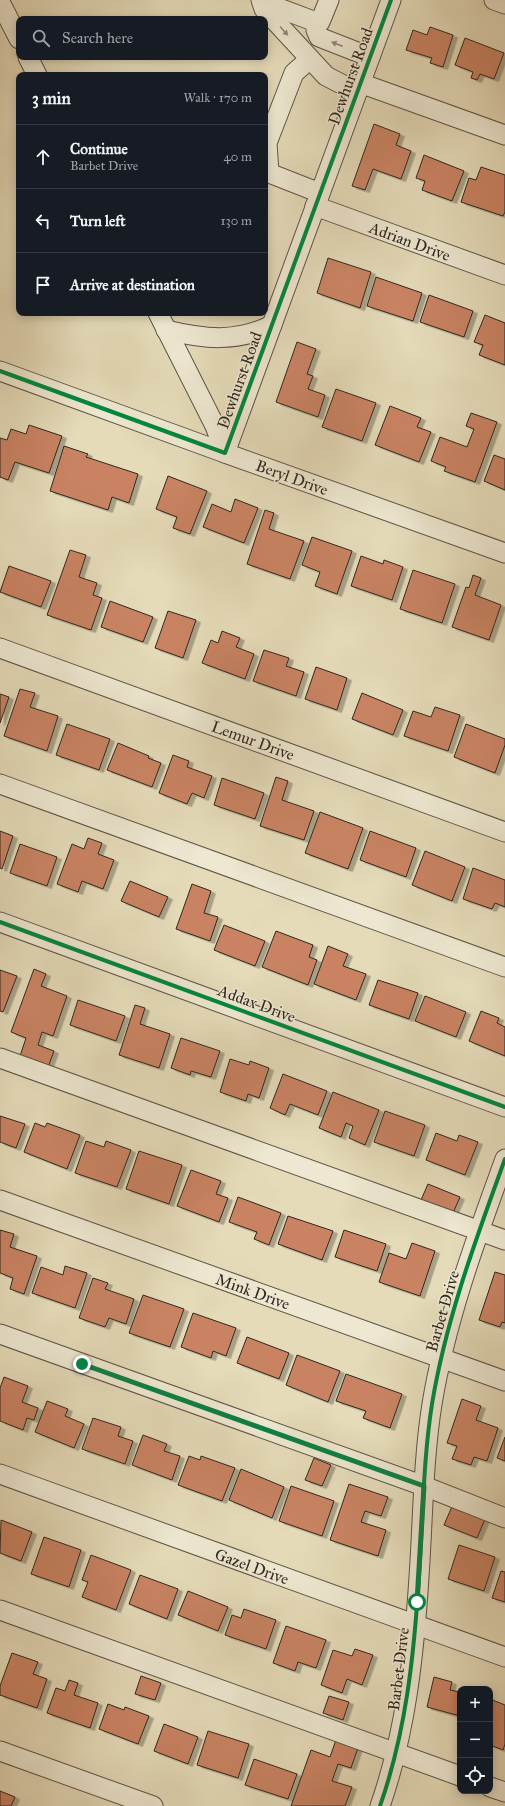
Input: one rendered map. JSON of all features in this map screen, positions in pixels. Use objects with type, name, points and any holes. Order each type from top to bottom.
[{"type":"street","points":[[263,0],[268,4],[316,22],[320,22],[329,0]]},
{"type":"street","points":[[263,0],[264,9],[326,76],[505,135]]},
{"type":"street","name":"Dewhurst Road","points":[[0,371],[225,453],[391,0]]},
{"type":"street","points":[[494,0],[505,4]]},
{"type":"street","points":[[0,2],[16,33]]},
{"type":"street","points":[[316,22],[316,30],[319,37],[370,57]]},
{"type":"street","name":"Adrian Drive","points":[[268,141],[294,73],[310,59]]},
{"type":"street","points":[[30,60],[36,72]]},
{"type":"street","name":"Adrian Drive","points":[[268,158],[269,173],[318,200],[505,275]]},
{"type":"street","points":[[159,316],[215,426],[225,453]]},
{"type":"street","points":[[166,330],[211,339],[258,332],[272,325]]},
{"type":"street","name":"Beryl Drive","points":[[225,453],[505,553]]},
{"type":"street","name":"Lemur Drive","points":[[0,648],[505,832]]},
{"type":"street","points":[[0,784],[505,966]]},
{"type":"street","name":"Addax Drive","points":[[0,922],[505,1107]]},
{"type":"street","points":[[0,1058],[505,1240]]},
{"type":"street","name":"Barbet Drive","points":[[380,1806],[403,1728],[410,1680],[424,1486],[432,1405],[440,1358],[455,1303],[505,1159]]},
{"type":"street","name":"Mink Drive","points":[[0,1200],[505,1382]]},
{"type":"street","points":[[0,1334],[424,1486],[505,1518]]},
{"type":"street","name":"Gazel Drive","points":[[0,1474],[505,1657]]},
{"type":"street","points":[[0,1610],[457,1775]]},
{"type":"street","points":[[0,1751],[153,1806]]},
{"type":"street","points":[[493,1788],[505,1792]]},
{"type":"building","points":[[430,27],[453,35],[443,67],[430,63],[432,58],[406,50],[413,30],[427,35]]},
{"type":"building","points":[[465,38],[504,53],[494,79],[480,74],[477,80],[471,78],[473,72],[455,65]]},
{"type":"building","points":[[374,124],[400,134],[396,145],[411,151],[401,179],[373,169],[365,190],[352,186]]},
{"type":"building","points":[[424,155],[464,171],[452,201],[422,190],[425,181],[416,178]]},
{"type":"building","points":[[481,167],[505,175],[505,212],[503,216],[461,202],[469,178],[476,180]]},
{"type":"building","points":[[328,258],[371,272],[360,308],[317,293]]},
{"type":"building","points":[[376,277],[422,293],[413,321],[367,306]]},
{"type":"building","points":[[429,295],[473,311],[464,337],[420,322]]},
{"type":"building","points":[[485,315],[505,323],[505,365],[479,355],[483,345],[474,342]]},
{"type":"building","points":[[297,342],[316,349],[307,374],[313,376],[308,389],[325,395],[318,417],[276,402]]},
{"type":"building","points":[[336,389],[376,403],[362,441],[322,427]]},
{"type":"building","points":[[390,406],[421,418],[417,427],[431,432],[419,462],[375,445]]},
{"type":"building","points":[[471,413],[497,422],[475,482],[444,471],[446,467],[431,461],[440,437],[467,447],[474,429],[466,426]]},
{"type":"building","points":[[29,425],[62,436],[49,473],[15,462],[8,480],[0,477],[0,438],[7,440],[11,429],[26,434]]},
{"type":"building","points":[[64,446],[88,454],[86,457],[138,474],[129,503],[112,497],[108,510],[50,491]]},
{"type":"building","points":[[494,455],[505,459],[505,490],[484,481]]},
{"type":"building","points":[[168,476],[207,491],[190,534],[173,528],[177,517],[156,509]]},
{"type":"building","points":[[235,499],[258,508],[244,543],[203,527],[212,504],[231,512]]},
{"type":"building","points":[[265,510],[274,513],[269,529],[304,541],[290,579],[247,564]]},
{"type":"building","points":[[312,537],[352,551],[337,594],[315,586],[320,572],[302,565]]},
{"type":"building","points":[[70,550],[86,555],[79,577],[97,583],[93,595],[102,598],[91,630],[47,615]]},
{"type":"building","points":[[361,556],[383,564],[384,560],[403,567],[392,600],[351,586]]},
{"type":"building","points":[[9,566],[51,581],[41,607],[0,592]]},
{"type":"building","points":[[413,570],[455,584],[442,623],[400,609]]},
{"type":"building","points":[[473,575],[481,578],[475,595],[501,605],[489,640],[452,627],[466,587],[469,588]]},
{"type":"building","points":[[110,601],[153,617],[143,642],[101,627]]},
{"type":"building","points":[[168,611],[196,620],[183,658],[155,648]]},
{"type":"building","points":[[222,631],[240,638],[236,647],[254,654],[245,679],[202,663],[211,640],[218,643]]},
{"type":"building","points":[[264,650],[289,658],[286,666],[304,672],[296,696],[253,681]]},
{"type":"building","points":[[316,667],[347,678],[337,710],[305,699]]},
{"type":"building","points":[[20,689],[35,693],[30,707],[58,716],[47,751],[4,736]]},
{"type":"building","points":[[362,693],[403,710],[393,735],[352,719]]},
{"type":"building","points":[[0,694],[9,697],[0,723]]},
{"type":"building","points":[[435,707],[460,715],[448,751],[404,736],[413,711],[431,717]]},
{"type":"building","points":[[67,724],[110,739],[99,770],[56,755]]},
{"type":"building","points":[[466,724],[505,739],[505,745],[495,773],[454,757]]},
{"type":"building","points":[[118,743],[149,756],[148,758],[161,763],[152,787],[107,770]]},
{"type":"building","points":[[173,755],[189,761],[187,767],[212,776],[204,798],[192,793],[187,804],[159,793]]},
{"type":"building","points":[[276,777],[288,781],[282,800],[314,811],[304,840],[260,826]]},
{"type":"building","points":[[222,778],[264,793],[255,819],[214,805]]},
{"type":"building","points":[[320,812],[363,828],[348,869],[305,853]]},
{"type":"building","points":[[0,831],[13,836],[2,869],[0,868]]},
{"type":"building","points":[[370,831],[416,848],[406,877],[360,860]]},
{"type":"building","points":[[88,838],[102,843],[98,854],[114,860],[103,889],[82,881],[78,892],[57,884],[72,844],[84,849]]},
{"type":"building","points":[[20,844],[57,857],[47,886],[10,873]]},
{"type":"building","points":[[425,851],[465,867],[452,901],[412,885]]},
{"type":"building","points":[[473,868],[505,880],[505,907],[495,903],[492,909],[463,899]]},
{"type":"building","points":[[130,881],[168,897],[159,917],[121,901]]},
{"type":"building","points":[[192,884],[211,891],[204,913],[218,917],[210,941],[176,929]]},
{"type":"building","points":[[224,925],[265,941],[255,966],[214,950]]},
{"type":"building","points":[[276,931],[313,945],[309,957],[317,960],[308,985],[262,967]]},
{"type":"building","points":[[328,946],[348,954],[343,966],[366,974],[356,1000],[314,984]]},
{"type":"building","points":[[34,969],[46,974],[41,986],[67,996],[53,1036],[42,1032],[38,1045],[54,1051],[47,1070],[19,1059],[26,1038],[11,1032]]},
{"type":"building","points":[[0,970],[17,976],[3,1012],[0,1011]]},
{"type":"building","points":[[378,980],[418,993],[409,1019],[369,1005]]},
{"type":"building","points":[[425,996],[466,1012],[456,1037],[415,1021]]},
{"type":"building","points":[[78,1000],[125,1016],[116,1041],[70,1025]]},
{"type":"building","points":[[135,1005],[145,1008],[140,1024],[170,1034],[159,1068],[119,1055]]},
{"type":"building","points":[[481,1011],[499,1018],[497,1023],[505,1027],[505,1056],[469,1041]]},
{"type":"building","points":[[181,1038],[220,1051],[211,1077],[191,1071],[190,1075],[171,1068]]},
{"type":"building","points":[[230,1059],[249,1065],[250,1061],[269,1068],[259,1098],[248,1094],[246,1101],[220,1092]]},
{"type":"building","points":[[283,1074],[327,1091],[318,1115],[290,1104],[285,1115],[270,1108]]},
{"type":"building","points":[[333,1092],[379,1110],[365,1145],[349,1138],[353,1126],[346,1123],[341,1137],[319,1128]]},
{"type":"building","points":[[385,1111],[425,1125],[414,1156],[374,1142]]},
{"type":"building","points":[[0,1116],[25,1124],[16,1148],[0,1142]]},
{"type":"building","points":[[35,1123],[45,1127],[47,1123],[80,1135],[67,1169],[24,1152]]},
{"type":"building","points":[[436,1133],[457,1141],[459,1135],[478,1142],[465,1175],[426,1160]]},
{"type":"building","points":[[86,1141],[104,1147],[106,1141],[131,1150],[117,1187],[75,1173]]},
{"type":"building","points":[[139,1151],[182,1165],[169,1204],[126,1189]]},
{"type":"building","points":[[191,1170],[221,1181],[216,1194],[228,1198],[219,1222],[177,1206]]},
{"type":"building","points":[[428,1184],[460,1197],[453,1213],[421,1200]]},
{"type":"building","points":[[238,1197],[281,1213],[269,1245],[254,1239],[257,1232],[229,1222]]},
{"type":"building","points":[[288,1216],[333,1231],[322,1260],[278,1244]]},
{"type":"building","points":[[0,1230],[14,1234],[10,1247],[37,1256],[24,1294],[10,1289],[13,1278],[0,1273]]},
{"type":"building","points":[[344,1230],[386,1244],[377,1271],[335,1257]]},
{"type":"building","points":[[412,1243],[435,1251],[420,1296],[379,1282],[389,1253],[406,1259]]},
{"type":"building","points":[[65,1266],[87,1273],[75,1308],[32,1293],[41,1267],[63,1275]]},
{"type":"building","points":[[495,1272],[505,1275],[505,1323],[502,1322],[500,1327],[479,1320]]},
{"type":"building","points":[[93,1278],[108,1283],[105,1289],[134,1299],[126,1324],[109,1318],[105,1327],[79,1318]]},
{"type":"building","points":[[143,1295],[184,1309],[170,1347],[129,1333]]},
{"type":"building","points":[[193,1313],[236,1328],[226,1356],[213,1351],[211,1358],[181,1347]]},
{"type":"building","points":[[247,1337],[289,1353],[279,1379],[237,1363]]},
{"type":"building","points":[[297,1355],[340,1371],[328,1402],[286,1385]]},
{"type":"building","points":[[346,1374],[402,1394],[390,1428],[363,1418],[366,1411],[336,1401]]},
{"type":"building","points":[[4,1377],[28,1386],[22,1402],[38,1408],[34,1420],[27,1418],[23,1430],[0,1421],[0,1388]]},
{"type":"building","points":[[462,1399],[481,1406],[476,1420],[498,1428],[487,1461],[474,1457],[471,1465],[452,1459],[457,1446],[447,1443]]},
{"type":"building","points":[[47,1401],[68,1409],[65,1416],[84,1424],[74,1448],[35,1432]]},
{"type":"building","points":[[93,1418],[121,1427],[118,1436],[133,1441],[125,1464],[82,1449]]},
{"type":"building","points":[[143,1435],[167,1444],[164,1451],[180,1456],[172,1480],[132,1465]]},
{"type":"building","points":[[505,1437],[505,1461],[497,1458]]},
{"type":"building","points":[[189,1456],[200,1460],[201,1456],[235,1468],[222,1501],[178,1485]]},
{"type":"building","points":[[314,1458],[331,1465],[322,1486],[305,1480]]},
{"type":"building","points":[[241,1469],[284,1487],[272,1518],[229,1500]]},
{"type":"building","points":[[349,1484],[388,1497],[381,1516],[365,1511],[361,1522],[386,1530],[378,1556],[330,1540]]},
{"type":"building","points":[[291,1486],[334,1501],[322,1536],[279,1521]]},
{"type":"building","points":[[453,1504],[486,1517],[477,1538],[444,1525]]},
{"type":"building","points":[[1,1520],[32,1532],[21,1561],[0,1553]]},
{"type":"building","points":[[44,1537],[81,1550],[69,1587],[31,1574]]},
{"type":"building","points":[[459,1545],[495,1557],[484,1591],[448,1579]]},
{"type":"building","points":[[91,1555],[131,1570],[116,1610],[82,1597],[88,1582],[82,1580]]},
{"type":"building","points":[[501,1571],[505,1572],[505,1602],[492,1598]]},
{"type":"building","points":[[140,1575],[178,1589],[167,1619],[129,1604]]},
{"type":"building","points":[[188,1591],[228,1607],[218,1631],[178,1615]]},
{"type":"building","points":[[244,1609],[276,1620],[266,1649],[225,1635],[232,1615],[241,1618]]},
{"type":"building","points":[[286,1626],[326,1640],[316,1668],[298,1662],[295,1671],[273,1663]]},
{"type":"building","points":[[355,1649],[373,1655],[362,1685],[347,1679],[342,1693],[321,1685],[333,1650],[352,1656]]},
{"type":"building","points":[[12,1653],[38,1662],[33,1674],[47,1679],[37,1708],[0,1695],[0,1686]]},
{"type":"building","points":[[141,1676],[161,1683],[155,1700],[135,1694]]},
{"type":"building","points":[[434,1677],[452,1682],[450,1690],[457,1691],[457,1715],[427,1707]]},
{"type":"building","points":[[69,1680],[78,1683],[74,1695],[98,1703],[90,1728],[47,1713],[56,1688],[65,1691]]},
{"type":"building","points":[[329,1696],[349,1702],[343,1720],[323,1713]]},
{"type":"building","points":[[493,1700],[505,1705],[505,1744],[503,1750],[493,1746]]},
{"type":"building","points":[[108,1704],[124,1710],[125,1707],[149,1716],[138,1744],[99,1729]]},
{"type":"building","points":[[164,1724],[198,1737],[188,1764],[154,1751]]},
{"type":"building","points":[[208,1731],[249,1744],[238,1778],[197,1765]]},
{"type":"building","points":[[337,1737],[359,1745],[351,1768],[338,1764],[332,1781],[352,1787],[345,1806],[291,1806],[311,1750],[330,1757]]},
{"type":"building","points":[[254,1759],[297,1774],[288,1799],[245,1785]]},
{"type":"building","points":[[0,1791],[15,1797],[11,1806],[0,1806]]},
{"type":"cycle path","points":[[0,371],[225,453],[391,0]]},
{"type":"cycle path","points":[[0,922],[505,1107]]},
{"type":"cycle path","points":[[380,1806],[396,1750],[411,1664],[417,1606],[429,1425],[438,1372],[445,1341],[463,1280],[505,1159]]},
{"type":"route","points":[[82,1364],[424,1486],[417,1602]]}]
